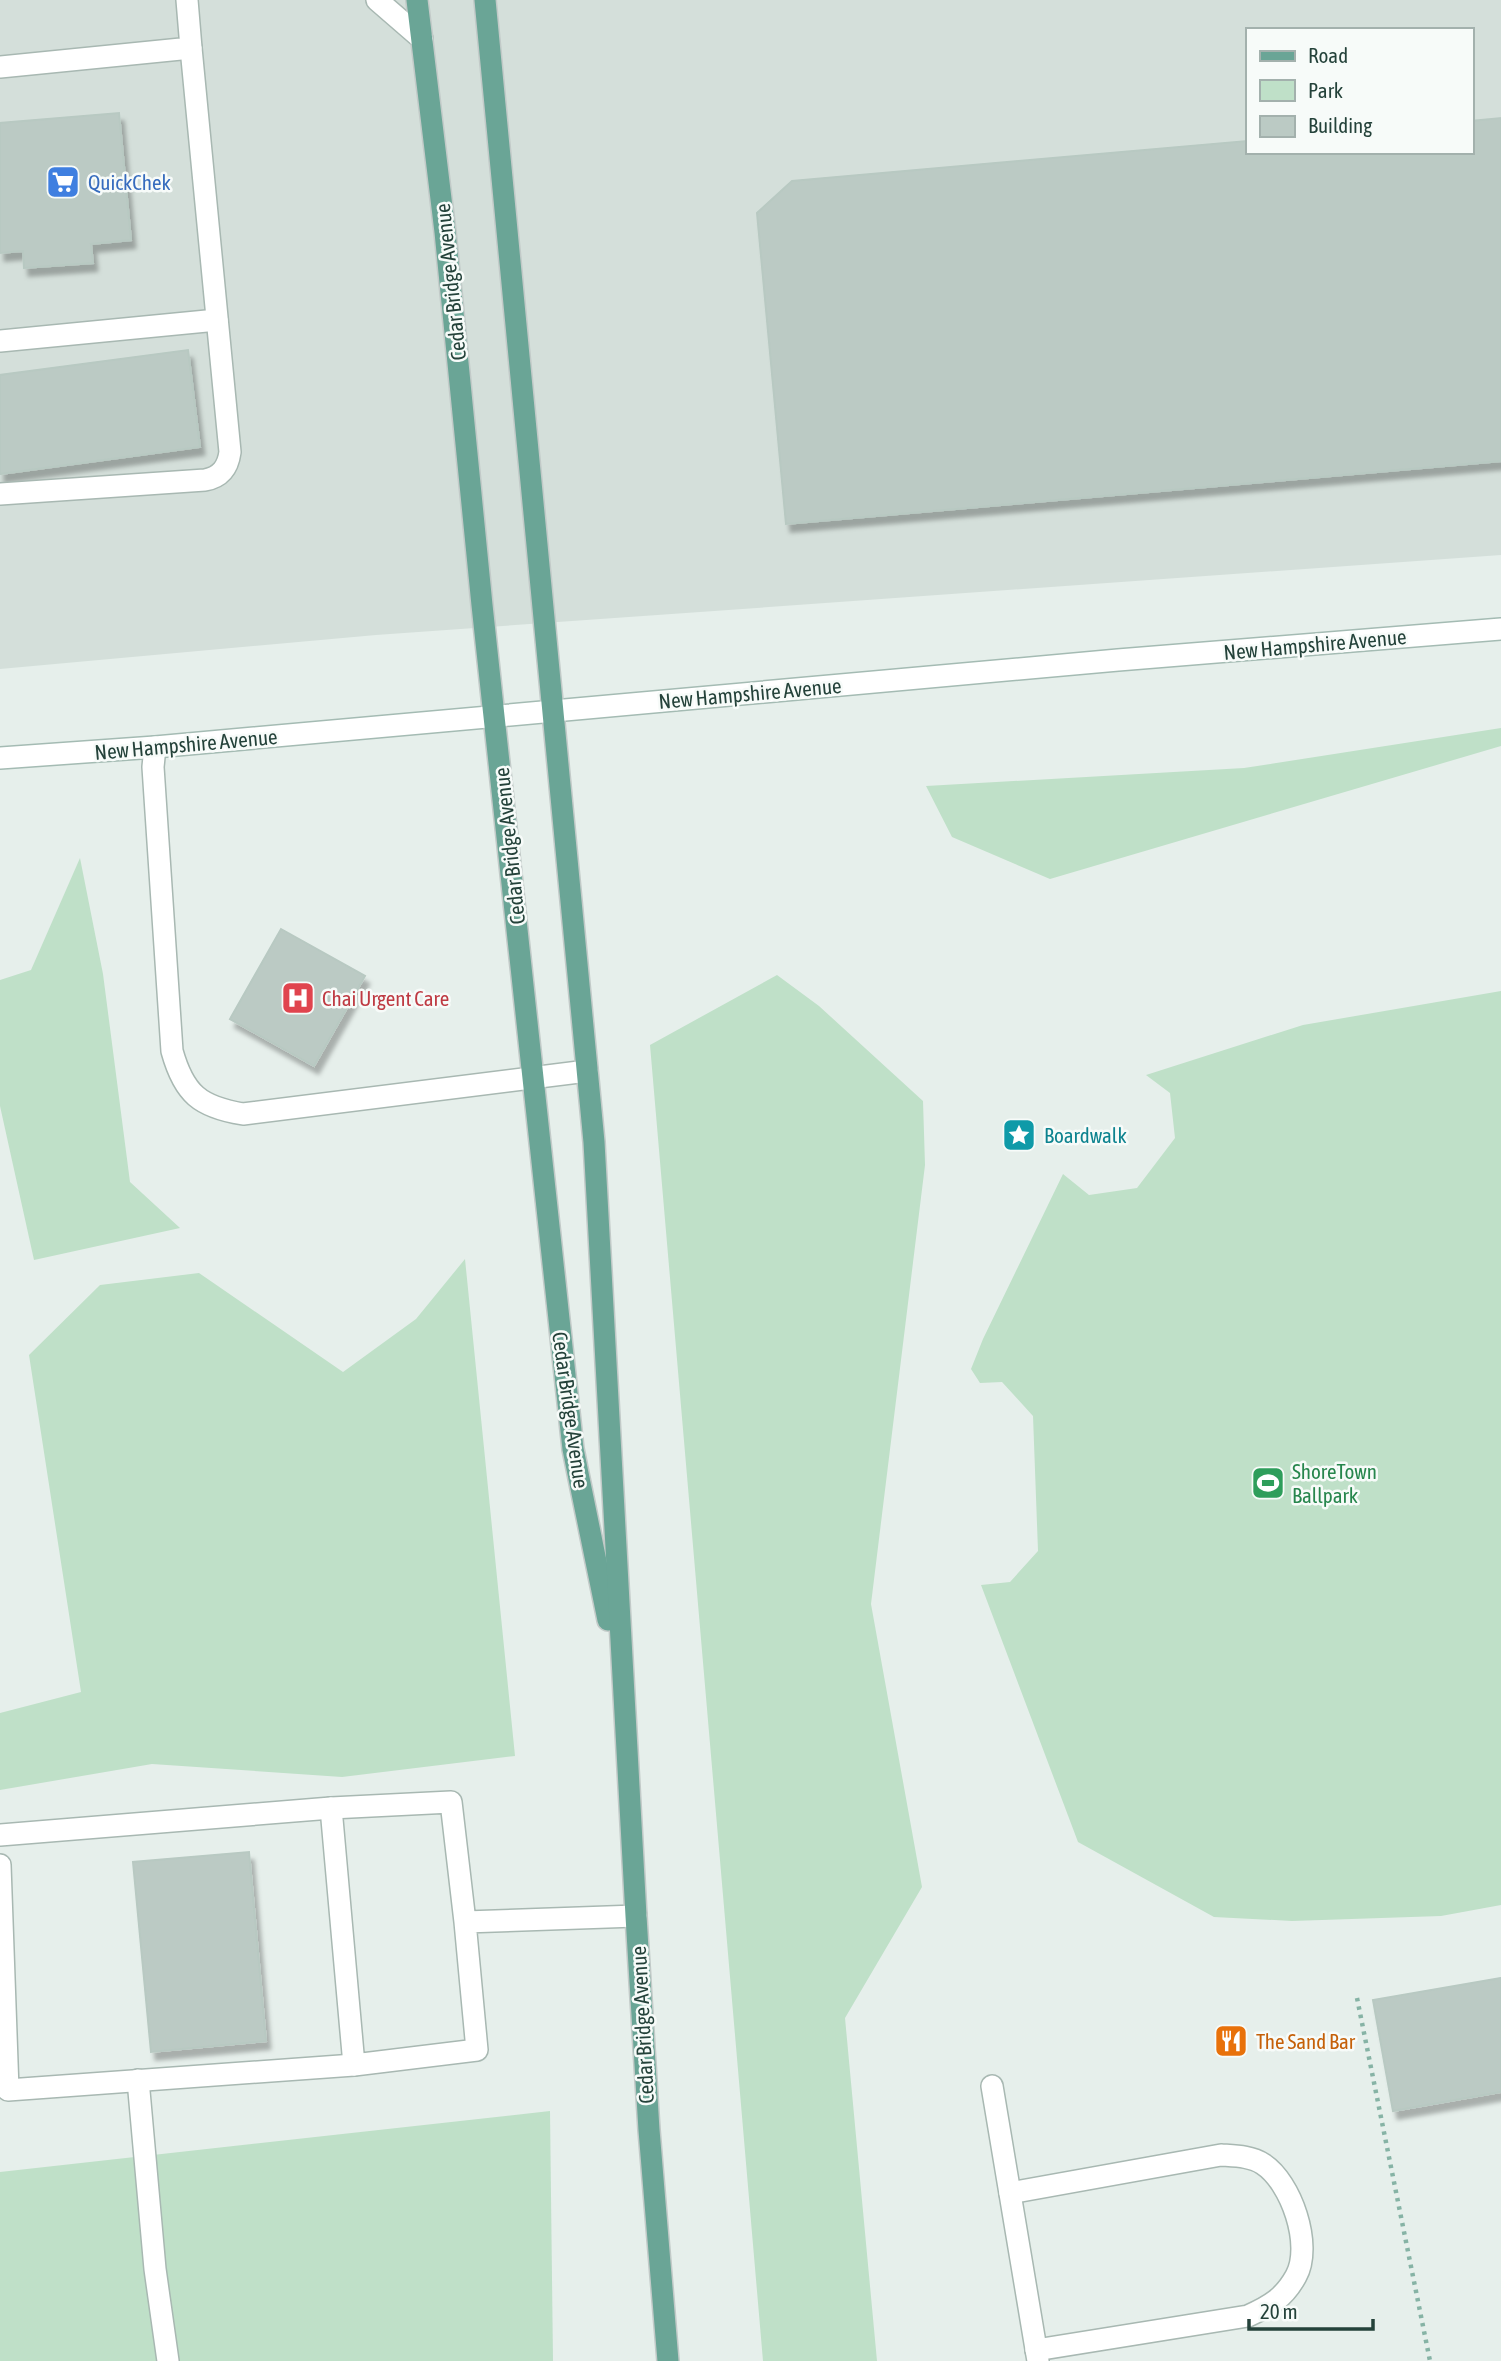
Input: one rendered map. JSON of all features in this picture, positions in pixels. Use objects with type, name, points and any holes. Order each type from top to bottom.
[{"type":"main road","points":[[0,494],[205,481],[224,471],[230,452],[187,0]]},
{"type":"main road","points":[[377,0],[422,39]]},
{"type":"main road","name":"Cedar Bridge Avenue","points":[[417,0],[445,232],[573,1450],[622,1689]]},
{"type":"main road","name":"Cedar Bridge Avenue","points":[[485,0],[594,1142],[622,1689],[649,2130],[668,2361]]},
{"type":"main road","points":[[0,66],[191,48]]},
{"type":"main road","points":[[0,341],[217,320]]},
{"type":"main road","name":"New Hampshire Avenue","points":[[0,758],[155,747],[1118,660],[1501,629]]},
{"type":"main road","points":[[155,747],[153,767],[173,1051],[178,1074],[197,1098],[216,1109],[243,1114],[587,1071]]},
{"type":"main road","points":[[0,1835],[331,1808],[451,1802],[477,2050],[354,2065],[8,2090],[0,1866]]},
{"type":"main road","points":[[331,1808],[354,2065]]},
{"type":"main road","points":[[465,1923],[636,1916]]},
{"type":"main road","points":[[138,2080],[155,2269],[168,2361]]},
{"type":"main road","points":[[992,2086],[1037,2355],[1248,2316],[1272,2305],[1298,2273],[1301,2252],[1295,2209],[1276,2175],[1262,2162],[1242,2156],[1221,2155],[1010,2193]]},
{"type":"path","points":[[1357,1998],[1430,2361]]},
{"type":"shaded area","points":[[0,0],[1501,0],[1501,555],[376,635],[0,669]]},
{"type":"green space","points":[[1501,728],[1501,746],[1050,879],[952,837],[926,786],[1244,768]]},
{"type":"green space","points":[[80,858],[103,974],[130,1182],[180,1228],[34,1260],[0,1106],[0,980],[31,970]]},
{"type":"green space","points":[[777,975],[819,1006],[923,1101],[925,1165],[871,1604],[922,1887],[845,2018],[877,2361],[763,2361],[650,1045]]},
{"type":"green space","name":"ShoreTown Ballpark","points":[[1501,991],[1501,1905],[1441,1916],[1292,1921],[1214,1917],[1078,1842],[981,1585],[1010,1582],[1038,1551],[1033,1416],[1002,1382],[980,1383],[971,1369],[1063,1174],[1089,1195],[1137,1188],[1175,1138],[1170,1093],[1146,1075],[1303,1025]]},
{"type":"green space","points":[[465,1259],[515,1756],[342,1777],[152,1764],[0,1790],[0,1713],[81,1692],[29,1355],[100,1285],[199,1273],[343,1372],[416,1319]]},
{"type":"green space","points":[[550,2111],[553,2361],[0,2361],[0,2172]]},
{"type":"building","name":"QuickChek","points":[[119,113],[131,240],[91,244],[93,263],[24,268],[23,251],[0,253],[0,123]]},
{"type":"building","points":[[1501,118],[1501,461],[786,524],[757,213],[792,181],[1246,141],[1246,154],[1473,154],[1473,121]]},
{"type":"building","points":[[188,350],[200,447],[0,474],[0,375]]},
{"type":"building","name":"Chai Urgent Care","points":[[281,929],[365,976],[314,1066],[230,1019]]},
{"type":"building","points":[[249,1852],[266,2041],[151,2052],[133,1862]]},
{"type":"building","points":[[1501,1978],[1501,2092],[1393,2111],[1373,2000]]},
{"type":"place","name":"QuickChek","points":[[63,182]]},
{"type":"place","name":"Chai Urgent Care","points":[[298,998]]},
{"type":"place","name":"Boardwalk","points":[[1019,1135]]},
{"type":"place","name":"ShoreTown Ballpark","points":[[1268,1483]]},
{"type":"place","name":"The Sand Bar","points":[[1231,2041]]}]
